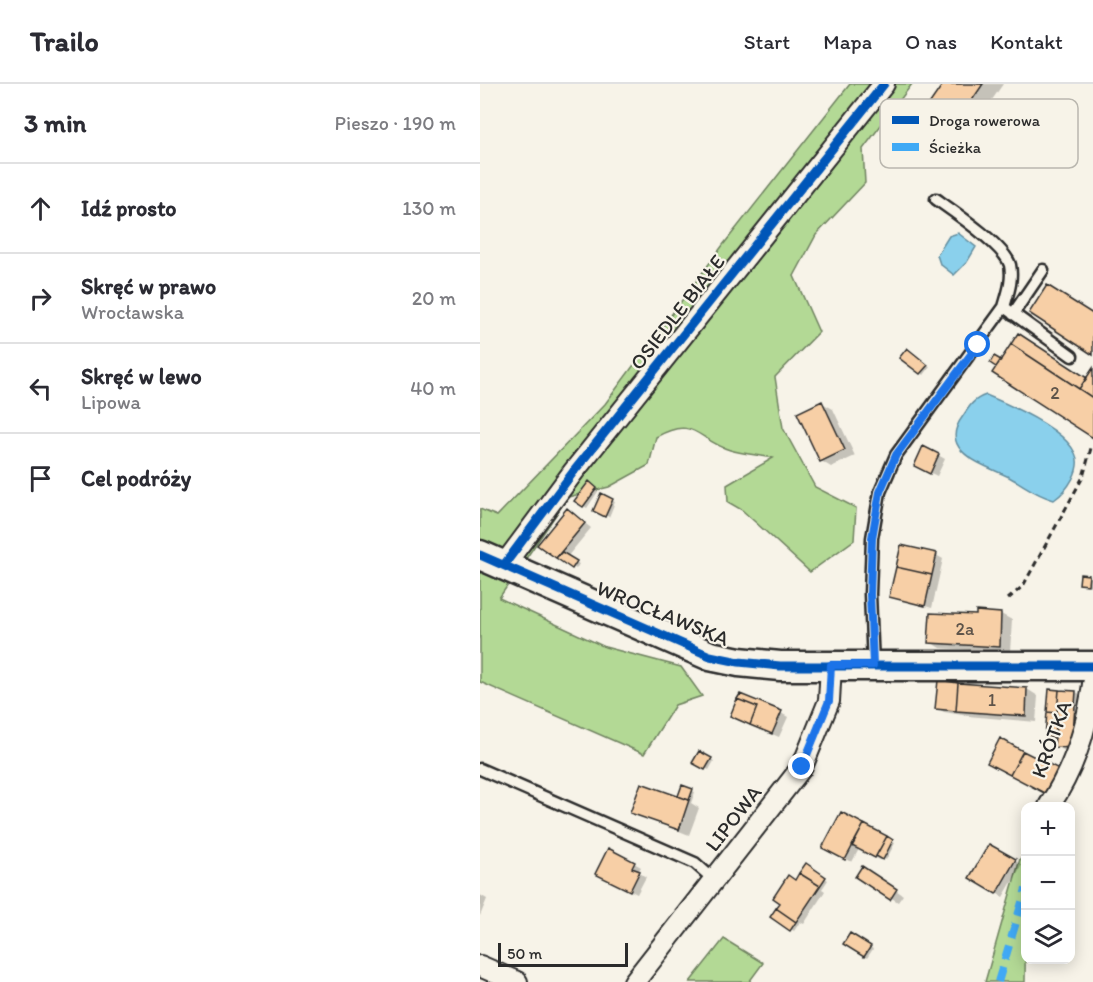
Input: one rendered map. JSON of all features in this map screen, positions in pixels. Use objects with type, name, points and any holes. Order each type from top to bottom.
[{"type":"street","name":"OSIEDLE BIAŁE","points":[[492,560],[581,462],[884,84]]},
{"type":"street","name":"WROCŁAWSKA","points":[[492,560],[710,656],[770,665],[1093,666]]},
{"type":"street","name":"LIPOWA","points":[[634,982],[802,767],[829,701],[831,665]]},
{"type":"street","name":"KRÓTKA","points":[[1052,802],[1067,779],[1088,716],[1093,684]]},
{"type":"street","points":[[480,966],[518,982]]},
{"type":"lane","points":[[936,199],[979,230],[1009,262],[1011,281],[1009,310]]},
{"type":"lane","points":[[873,665],[872,538],[880,492],[896,455],[1043,270]]},
{"type":"lane","points":[[1009,310],[1072,356]]},
{"type":"lane","points":[[480,769],[694,863],[714,880]]},
{"type":"path","points":[[1008,599],[1023,586],[1083,477],[1092,448]]},
{"type":"green space","points":[[850,84],[912,84],[901,99],[880,99],[880,126],[863,149],[865,183],[816,235],[794,276],[819,332],[775,377],[783,428],[815,487],[856,508],[854,540],[810,572],[742,510],[728,502],[727,485],[773,458],[730,450],[695,432],[679,428],[656,437],[649,465],[609,487],[568,497],[499,598],[605,647],[681,667],[702,696],[675,705],[644,754],[480,682],[480,509],[497,516],[605,404],[723,245]]},
{"type":"green space","points":[[1020,859],[1021,964],[1025,964],[1025,982],[985,982]]},
{"type":"green space","points":[[724,939],[763,963],[749,982],[690,982]]},
{"type":"water","points":[[958,233],[976,247],[967,262],[954,275],[940,264],[937,255],[949,236]]},
{"type":"water","points":[[986,395],[1022,411],[1048,427],[1060,435],[1075,453],[1077,466],[1075,473],[1064,491],[1054,500],[977,462],[959,448],[955,439],[956,428],[970,406],[978,398]]},
{"type":"building","points":[[943,84],[983,84],[973,99],[933,99]]},
{"type":"building","points":[[1047,285],[1093,314],[1093,355],[1029,313]]},
{"type":"building","points":[[1018,333],[1087,378],[1079,389],[1011,344]]},
{"type":"building","points":[[1011,344],[1093,398],[1093,438],[992,373]]},
{"type":"building","points":[[907,348],[928,365],[920,374],[899,358]]},
{"type":"building","points":[[994,356],[1001,360],[996,367],[990,363]]},
{"type":"building","points":[[1093,368],[1093,398],[1079,389]]},
{"type":"building","points":[[822,401],[845,450],[820,462],[797,413]]},
{"type":"building","points":[[923,446],[939,454],[930,474],[914,466]]},
{"type":"building","points":[[589,481],[597,488],[583,507],[574,501]]},
{"type":"building","points":[[601,493],[613,499],[605,517],[593,511]]},
{"type":"building","points":[[567,508],[585,523],[556,558],[537,545]]},
{"type":"building","points":[[901,545],[937,553],[932,575],[896,567]]},
{"type":"building","points":[[562,552],[577,561],[572,569],[556,558]]},
{"type":"building","points":[[896,567],[932,575],[925,606],[889,597]]},
{"type":"building","points":[[1080,574],[1089,575],[1088,585],[1079,584]]},
{"type":"building","points":[[976,611],[1001,613],[1000,647],[928,643],[930,613],[976,615]]},
{"type":"building","points":[[938,680],[958,683],[956,711],[935,709]]},
{"type":"building","points":[[958,683],[1027,688],[1026,716],[956,711]]},
{"type":"building","points":[[1049,689],[1059,690],[1057,713],[1047,712]]},
{"type":"building","points":[[1059,690],[1076,691],[1072,748],[1054,747]]},
{"type":"building","points":[[740,694],[782,711],[772,734],[750,725],[757,707],[737,699]]},
{"type":"building","points":[[737,699],[757,707],[750,725],[730,716]]},
{"type":"building","points":[[1047,712],[1057,713],[1055,738],[1045,737]]},
{"type":"building","points":[[1000,738],[1023,751],[1010,775],[987,763]]},
{"type":"building","points":[[699,751],[712,758],[705,770],[692,763]]},
{"type":"building","points":[[1023,751],[1061,770],[1048,795],[1010,775]]},
{"type":"building","points":[[641,783],[689,800],[679,830],[630,813]]},
{"type":"building","points":[[682,785],[693,789],[689,800],[678,796]]},
{"type":"building","points":[[841,812],[864,824],[845,860],[822,848]]},
{"type":"building","points":[[864,824],[887,836],[875,858],[852,846]]},
{"type":"building","points":[[887,836],[893,840],[883,860],[876,856]]},
{"type":"building","points":[[989,844],[1016,859],[996,894],[969,878]]},
{"type":"building","points":[[608,848],[635,862],[632,868],[640,871],[630,891],[595,874]]},
{"type":"building","points":[[806,863],[826,877],[820,886],[799,873]]},
{"type":"building","points":[[862,866],[897,889],[890,900],[855,877]]},
{"type":"building","points":[[799,873],[820,886],[796,922],[776,908],[780,903],[773,898],[788,875],[795,880]]},
{"type":"building","points":[[776,908],[796,922],[790,931],[770,917]]},
{"type":"building","points":[[850,933],[871,946],[864,957],[843,944]]},
{"type":"marked path","points":[[998,982],[1021,906]]},
{"type":"cycle path","points":[[504,565],[574,471],[884,84]]},
{"type":"cycle path","points":[[480,555],[710,656],[739,662],[780,666],[1093,666]]},
{"type":"route","points":[[802,767],[819,731],[829,701],[831,665],[873,665],[870,594],[872,538],[880,492],[896,455],[978,345]]}]
